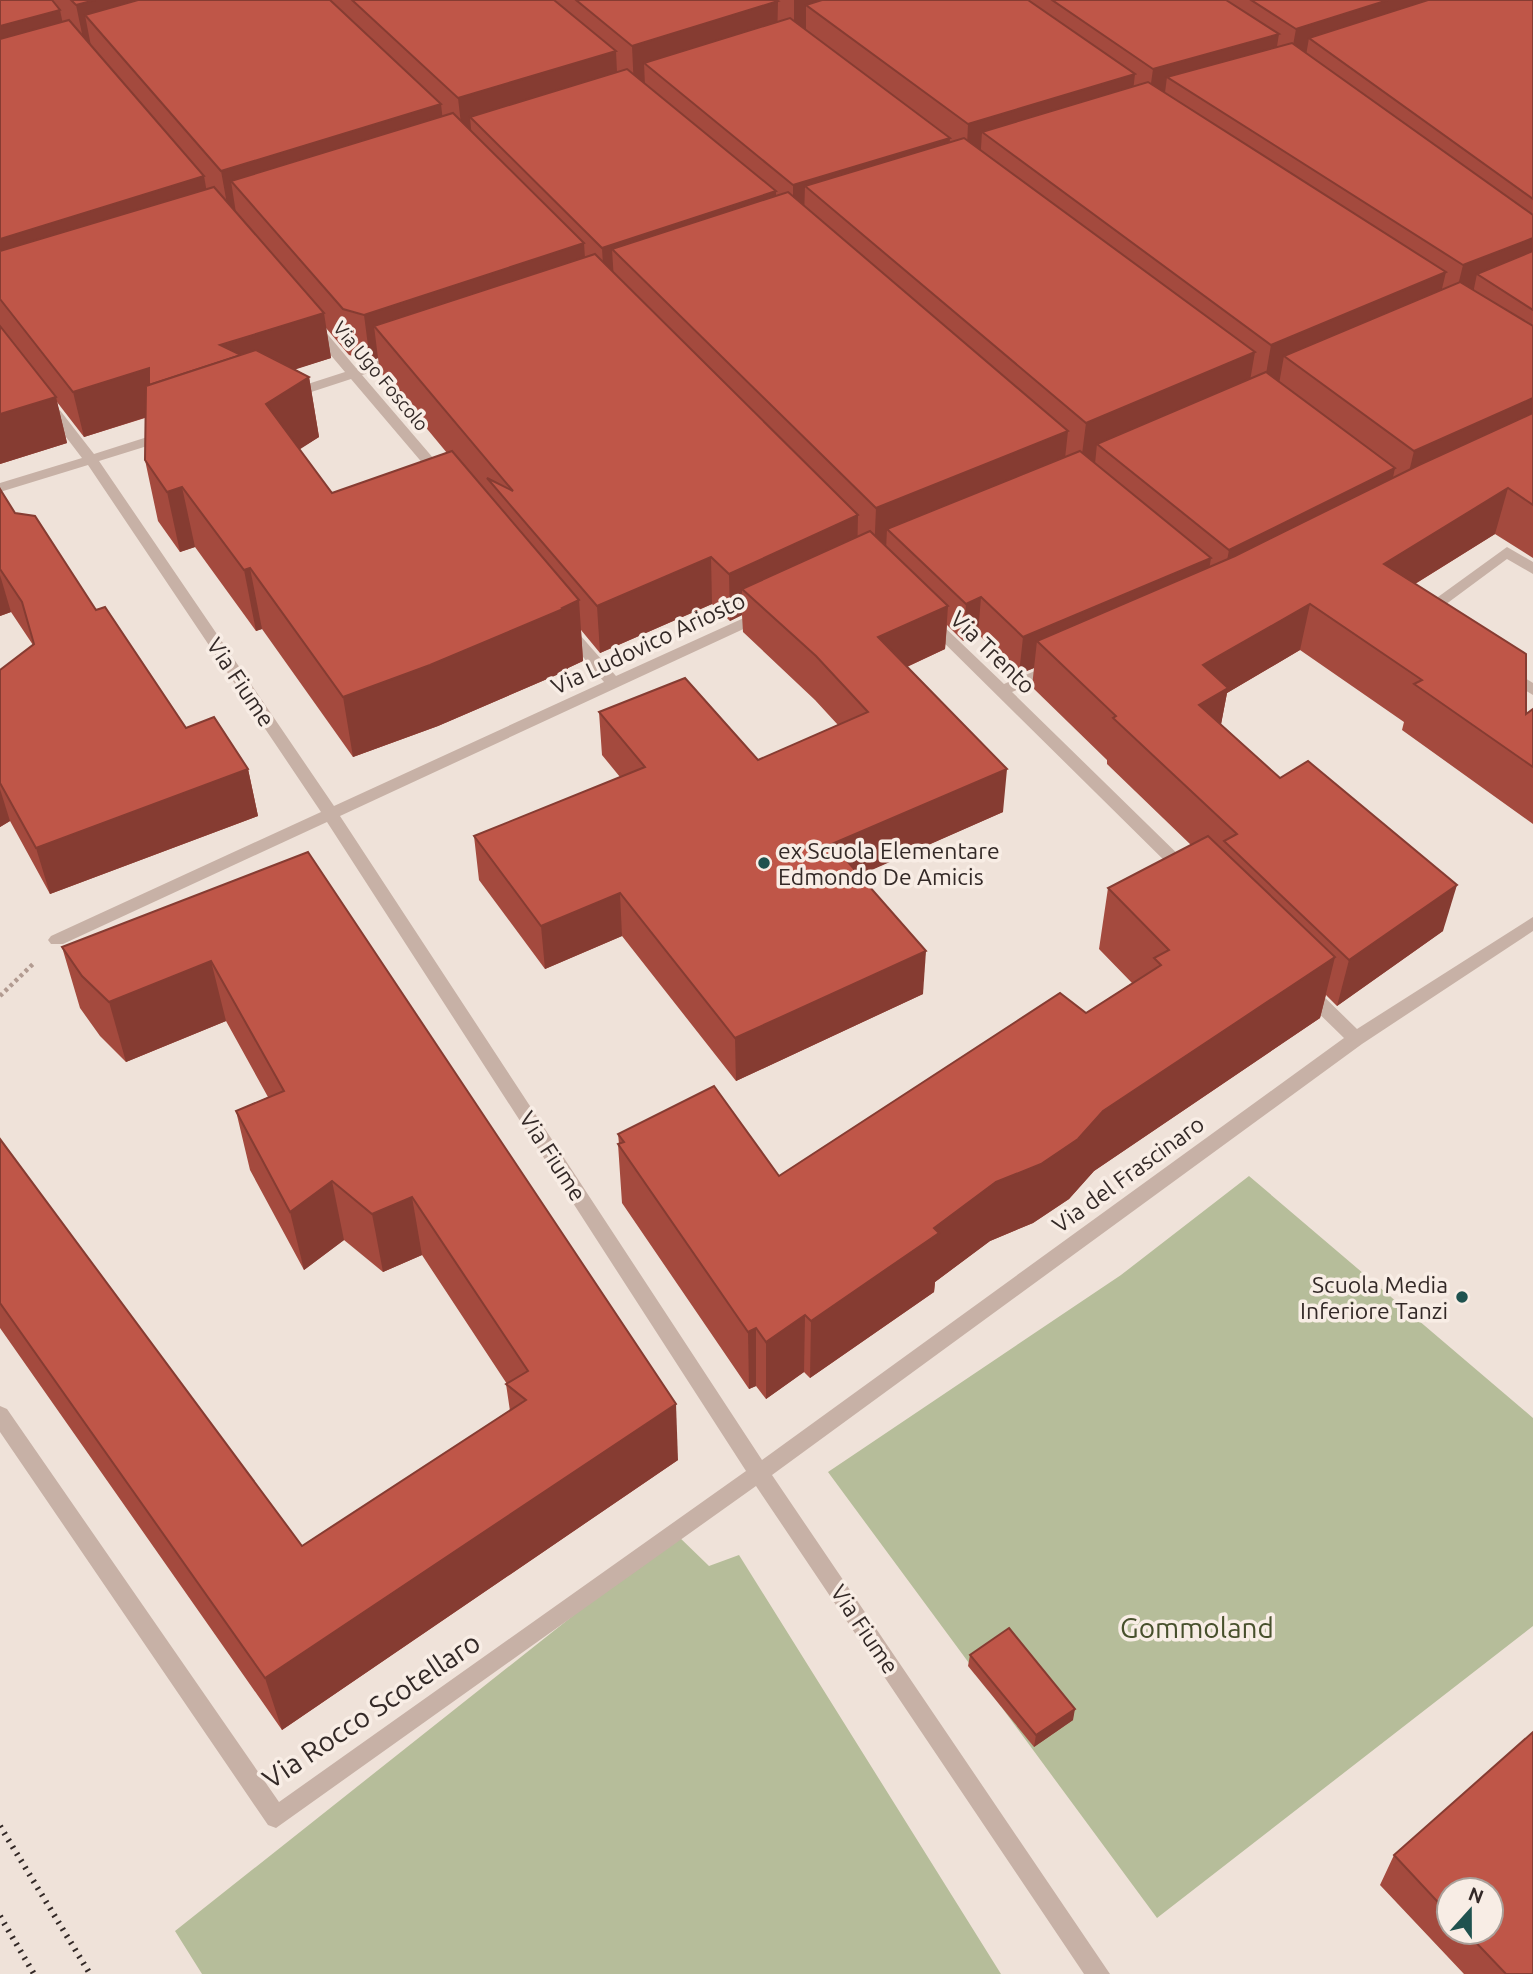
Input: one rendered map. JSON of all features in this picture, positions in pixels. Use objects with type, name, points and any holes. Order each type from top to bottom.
[{"type":"street","name":"Via Ugo Foscolo","points":[[302,313],[453,491]]},
{"type":"street","points":[[276,400],[420,352]]},
{"type":"street","name":"Via Fiume","points":[[34,387],[92,461],[330,813],[759,1473],[1098,1974]]},
{"type":"street","points":[[0,488],[184,430]]},
{"type":"street","points":[[1434,620],[1423,612],[1507,552],[1533,569]]},
{"type":"street","name":"Via Trento","points":[[918,609],[1198,884]]},
{"type":"street","name":"Via Ludovico Ariosto","points":[[57,940],[773,610]]},
{"type":"street","points":[[560,620],[614,684]]},
{"type":"street","points":[[1489,659],[1533,690]]},
{"type":"street","points":[[1001,691],[1074,660]]},
{"type":"street","name":"Via del Frascinaro","points":[[759,1473],[1356,1039],[1533,923]]},
{"type":"street","points":[[1297,981],[1356,1039]]},
{"type":"street","name":"Via Rocco Scotellaro","points":[[0,1415],[276,1817],[759,1473]]},
{"type":"path","points":[[0,996],[57,940]]},
{"type":"green space","name":"Gommoland","points":[[1249,1176],[1533,1418],[1533,1626],[1157,1918],[828,1472],[1121,1275]]},
{"type":"green space","points":[[676,1534],[709,1566],[739,1555],[1001,1974],[202,1974],[175,1931]]},
{"type":"building","points":[[0,0],[52,0],[60,10],[0,26]]},
{"type":"building","points":[[71,0],[95,0],[76,5]]},
{"type":"building","points":[[138,0],[330,0],[441,104],[221,171],[85,15]]},
{"type":"building","points":[[352,0],[554,0],[616,51],[458,98]]},
{"type":"building","points":[[576,0],[776,0],[778,1],[632,46]]},
{"type":"building","points":[[822,0],[1028,0],[1135,74],[968,124],[806,5]]},
{"type":"building","points":[[1052,0],[1226,0],[1279,34],[1153,69]]},
{"type":"building","points":[[1251,0],[1388,0],[1296,29]]},
{"type":"building","points":[[1428,0],[1533,0],[1533,199],[1309,38]]},
{"type":"building","points":[[790,18],[950,138],[793,185],[644,63]]},
{"type":"building","points":[[69,20],[204,176],[0,239],[0,39]]},
{"type":"building","points":[[1292,43],[1533,215],[1533,238],[1463,265],[1167,77]]},
{"type":"building","points":[[627,69],[776,191],[602,248],[470,117]]},
{"type":"building","points":[[1148,82],[1446,272],[1271,345],[982,132]]},
{"type":"building","points":[[453,113],[584,243],[364,315],[343,309],[231,181]]},
{"type":"building","points":[[964,138],[1255,352],[1086,423],[805,186]]},
{"type":"building","points":[[214,187],[324,313],[220,345],[241,355],[149,385],[149,368],[73,392],[0,299],[0,251]]},
{"type":"building","points":[[788,192],[1068,431],[876,508],[612,249]]},
{"type":"building","points":[[1533,251],[1533,310],[1477,274]]},
{"type":"building","points":[[595,254],[858,515],[729,574],[711,557],[597,606],[487,478],[513,491],[374,326]]},
{"type":"building","points":[[1460,282],[1533,326],[1533,398],[1414,451],[1284,356]]},
{"type":"building","points":[[0,326],[56,397],[0,414]]},
{"type":"building","points":[[256,350],[309,377],[266,404],[332,493],[452,451],[579,600],[430,665],[343,697],[250,568],[244,570],[182,487],[167,492],[145,460],[146,386]]},
{"type":"building","points":[[1266,372],[1395,468],[1229,550],[1097,444]]},
{"type":"building","points":[[1533,413],[1533,505],[1508,488],[1384,564],[1526,654],[1526,714],[1533,709],[1533,767],[1414,684],[1422,680],[1310,604],[1203,665],[1228,688],[1199,705],[1280,778],[1308,761],[1457,885],[1349,960],[1224,841],[1237,834],[1113,718],[1116,716],[1037,641],[1235,556],[1419,465]]},
{"type":"building","points":[[1080,451],[1211,558],[1023,637],[981,597],[966,604],[887,529]]},
{"type":"building","points":[[0,489],[15,513],[35,516],[96,610],[105,607],[186,728],[214,717],[248,769],[36,848],[0,783],[0,670],[34,644],[22,602],[0,569]]},
{"type":"building","points":[[870,531],[948,606],[878,637],[1007,769],[832,844],[926,951],[735,1038],[620,893],[541,926],[474,836],[645,767],[599,712],[685,678],[758,760],[868,712],[816,656],[742,589]]},
{"type":"building","points":[[1208,836],[1335,957],[1103,1111],[1078,1139],[1041,1164],[996,1182],[934,1228],[939,1233],[811,1321],[805,1315],[766,1342],[756,1328],[748,1332],[618,1144],[624,1142],[618,1134],[714,1086],[779,1176],[1060,993],[1086,1013],[1161,965],[1154,958],[1169,950],[1108,888]]},
{"type":"building","points":[[308,852],[676,1404],[265,1678],[0,1303],[0,1139],[302,1546],[526,1400],[506,1384],[528,1371],[412,1197],[372,1214],[332,1181],[290,1212],[236,1111],[284,1091],[211,961],[109,1002],[82,976],[62,947]]},
{"type":"building","points":[[1009,1628],[1075,1709],[1036,1735],[970,1655]]},
{"type":"building","points":[[1533,1732],[1533,1974],[1506,1974],[1479,1946],[1505,1946],[1505,1876],[1435,1876],[1435,1899],[1394,1855]]},
{"type":"railway","points":[[0,1826],[90,1974]]},
{"type":"railway","points":[[0,1916],[34,1974]]},
{"type":"place","name":"ex Scuola Elementare Edmondo De Amicis","points":[[764,863]]},
{"type":"place","name":"Scuola Media Inferiore Tanzi","points":[[1462,1297]]}]
